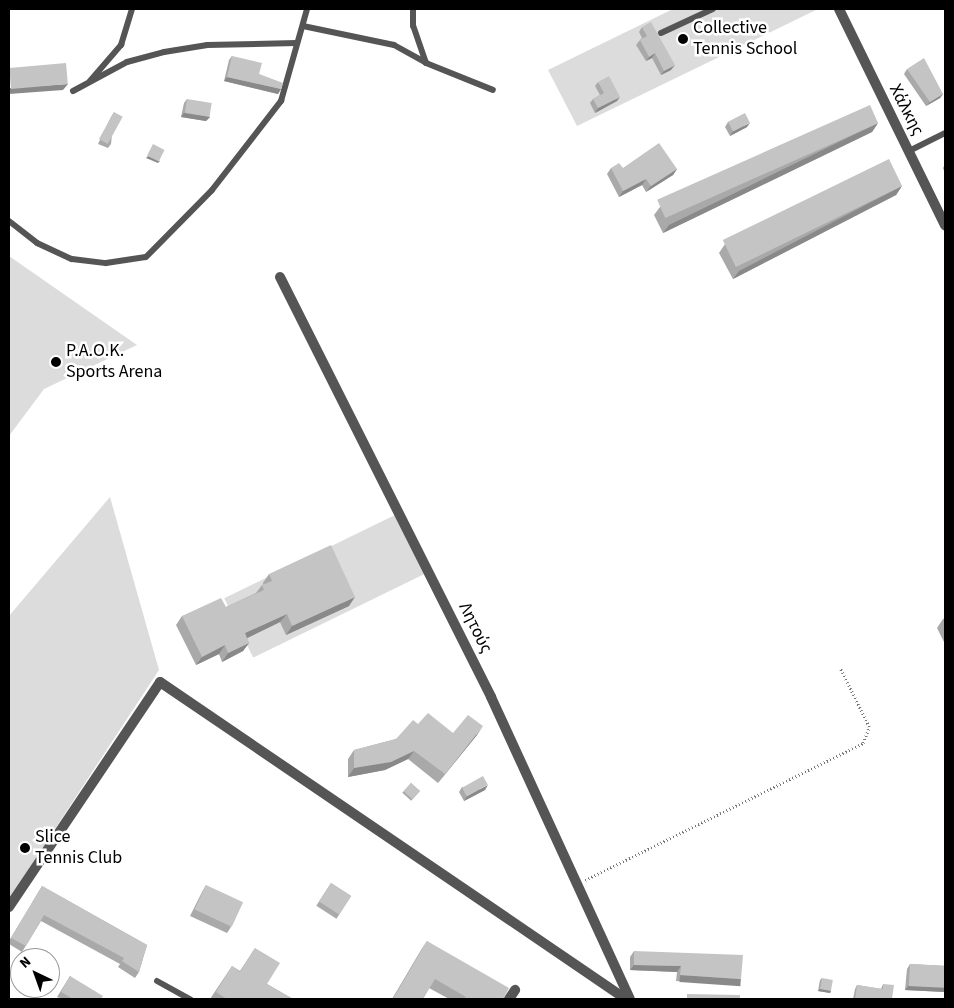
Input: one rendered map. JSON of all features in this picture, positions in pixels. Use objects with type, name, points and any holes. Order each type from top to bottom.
[{"type":"street","name":"Χάλκης","points":[[839,9],[945,223]]},
{"type":"street","name":"Λητούς","points":[[280,277],[491,697],[630,999]]},
{"type":"street","points":[[9,907],[160,682],[626,999]]},
{"type":"street","points":[[509,999],[515,990]]},
{"type":"lane","points":[[86,86],[121,45],[132,9]]},
{"type":"lane","points":[[9,221],[37,244],[72,259],[106,263],[146,257],[212,190],[281,101],[307,9]]},
{"type":"lane","points":[[412,9],[413,26],[426,63]]},
{"type":"lane","points":[[661,33],[713,9]]},
{"type":"lane","points":[[302,26],[394,45],[426,63],[492,90]]},
{"type":"lane","points":[[73,91],[86,86],[127,62],[164,52],[207,45],[297,43]]},
{"type":"lane","points":[[909,151],[945,133]]},
{"type":"lane","points":[[157,981],[190,999]]},
{"type":"path","points":[[577,884],[863,743],[869,727],[840,668]]},
{"type":"shaded area","name":"Collective Tennis School","points":[[673,9],[818,9],[577,126],[548,70]]},
{"type":"shaded area","name":"P.A.O.K. Sports Arena","points":[[9,256],[137,345],[44,389],[9,436]]},
{"type":"shaded area","points":[[110,497],[159,670],[9,899],[9,616]]},
{"type":"shaded area","points":[[395,515],[424,574],[253,658],[224,598]]},
{"type":"building","points":[[651,22],[675,65],[664,71],[655,53],[649,57],[640,40],[647,36],[642,27]]},
{"type":"building","points":[[232,56],[262,63],[259,74],[283,83],[281,89],[227,77]]},
{"type":"building","points":[[924,58],[943,94],[930,102],[907,69]]},
{"type":"building","points":[[66,63],[68,84],[11,89],[9,68]]},
{"type":"building","points":[[609,76],[620,97],[598,108],[593,99],[604,93],[598,82]]},
{"type":"building","points":[[187,99],[212,103],[210,117],[185,113]]},
{"type":"building","points":[[870,105],[878,123],[665,218],[657,200]]},
{"type":"building","points":[[114,112],[123,117],[108,144],[99,139]]},
{"type":"building","points":[[745,113],[750,123],[733,131],[728,122]]},
{"type":"building","points":[[659,143],[677,169],[651,186],[646,179],[623,191],[611,168],[619,163],[623,168]]},
{"type":"building","points":[[153,144],[165,150],[159,161],[147,156]]},
{"type":"building","points":[[889,159],[902,186],[736,267],[723,240]]},
{"type":"building","points":[[331,545],[355,597],[292,626],[287,614],[245,633],[249,643],[228,653],[225,645],[202,657],[182,616],[221,598],[226,607],[264,590],[262,585],[272,581],[269,574]]},
{"type":"building","points":[[428,713],[453,733],[468,715],[483,726],[445,774],[414,751],[391,762],[354,768],[354,750],[396,739],[413,720],[418,724]]},
{"type":"building","points":[[483,776],[488,785],[467,796],[462,788]]},
{"type":"building","points":[[411,783],[420,791],[413,799],[404,791]]},
{"type":"building","points":[[331,883],[351,896],[339,915],[319,901]]},
{"type":"building","points":[[206,885],[243,902],[232,927],[195,909]]},
{"type":"building","points":[[42,886],[147,945],[139,972],[122,961],[124,958],[44,915],[26,946],[11,938]]},
{"type":"building","points":[[427,941],[509,988],[503,999],[464,999],[466,997],[435,979],[423,999],[393,999]]},
{"type":"building","points":[[255,948],[280,963],[267,984],[293,999],[227,999],[216,992],[232,966],[240,972]]},
{"type":"building","points":[[634,951],[743,955],[741,979],[680,975],[681,966],[634,965]]},
{"type":"building","points":[[910,964],[945,966],[944,988],[909,986]]},
{"type":"building","points":[[70,976],[103,996],[101,999],[73,999],[61,992]]},
{"type":"building","points":[[822,978],[833,980],[831,991],[820,989]]},
{"type":"building","points":[[883,984],[894,985],[892,999],[855,999],[857,985],[883,989]]},
{"type":"building","points":[[687,994],[740,995],[740,999],[687,999]]},
{"type":"place","name":"Collective Tennis School","points":[[683,39]]},
{"type":"place","name":"P.A.O.K. Sports Arena","points":[[56,362]]},
{"type":"place","name":"Slice Tennis Club","points":[[25,848]]}]
